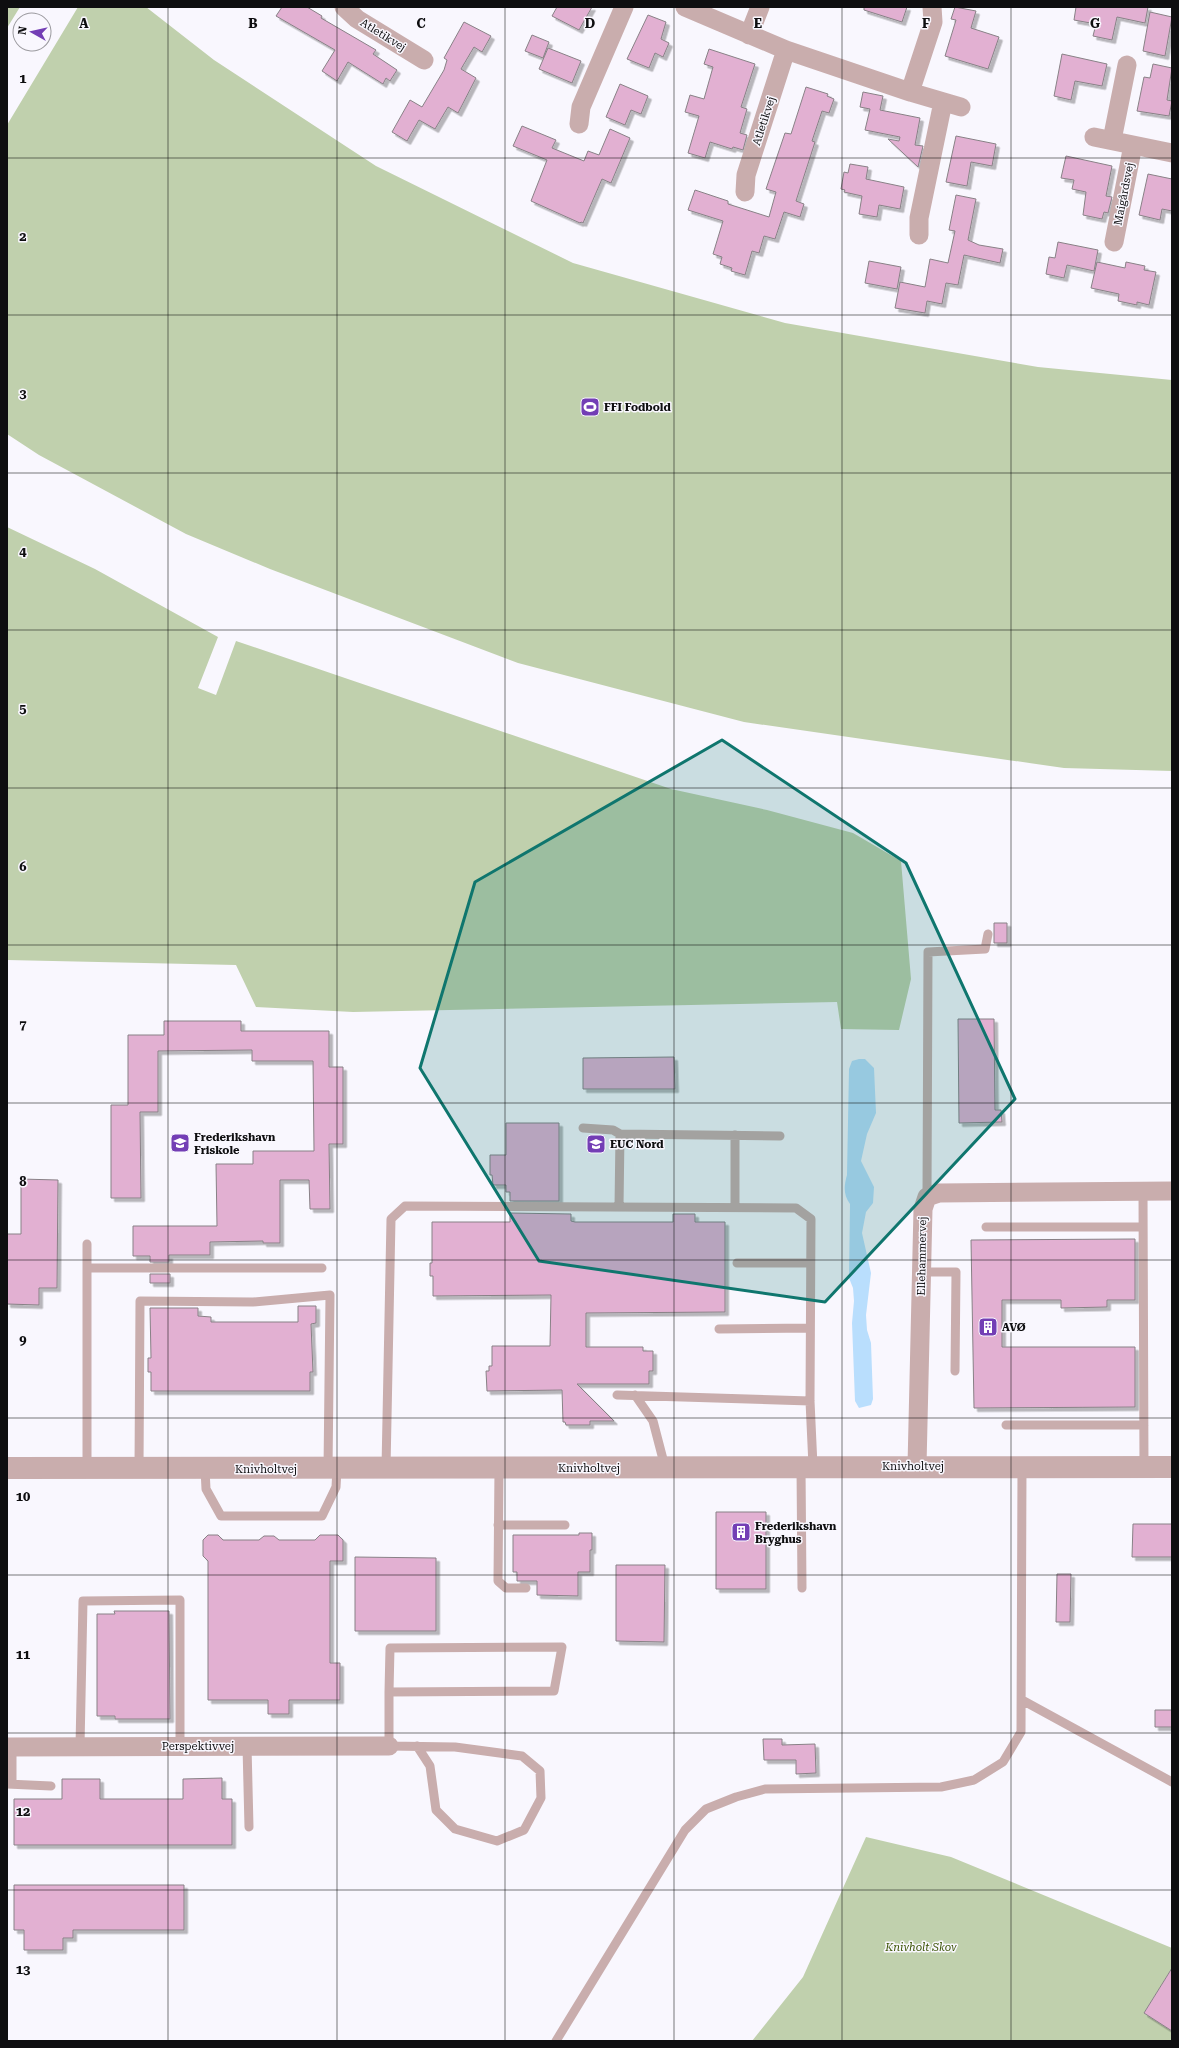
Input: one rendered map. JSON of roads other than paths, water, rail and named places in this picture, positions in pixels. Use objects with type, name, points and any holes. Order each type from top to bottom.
[{"type":"street","name":"Atletikvej","points":[[344,7],[357,19],[424,60]]},
{"type":"street","points":[[579,124],[581,107],[624,7]]},
{"type":"street","points":[[685,7],[786,50],[910,92],[961,107]]},
{"type":"street","points":[[749,35],[760,7]]},
{"type":"street","points":[[910,92],[932,22],[932,7]]},
{"type":"street","name":"Atletikvej","points":[[745,192],[746,175],[786,50]]},
{"type":"street","points":[[1127,65],[1102,139],[1172,153]]},
{"type":"street","points":[[919,235],[919,218],[943,102]]},
{"type":"street","name":"Maigårdsvej","points":[[1114,242],[1133,145]]},
{"type":"street","points":[[927,1197],[939,1193],[1172,1191]]},
{"type":"street","name":"Ellehammervej","points":[[917,1466],[923,1209],[927,1197]]},
{"type":"street","name":"Knivholtvej","points":[[7,1468],[386,1469],[807,1466],[1172,1467]]},
{"type":"street","name":"Perspektivvej","points":[[9,1746],[389,1746]]},
{"type":"lane","points":[[927,1197],[928,952],[985,949],[988,934]]},
{"type":"lane","points":[[583,1128],[613,1130],[620,1134],[780,1136]]},
{"type":"lane","points":[[619,1207],[620,1134]]},
{"type":"lane","points":[[735,1207],[736,1135]]},
{"type":"lane","points":[[1143,1192],[1144,1467]]},
{"type":"lane","points":[[386,1469],[391,1219],[405,1206],[796,1208],[811,1219],[810,1401],[802,1588]]},
{"type":"lane","points":[[986,1227],[1144,1227]]},
{"type":"lane","points":[[87,1244],[88,1469]]},
{"type":"lane","points":[[737,1263],[810,1263]]},
{"type":"lane","points":[[87,1268],[322,1268]]},
{"type":"lane","points":[[921,1272],[956,1272],[955,1371]]},
{"type":"lane","points":[[139,1469],[140,1301],[253,1302],[330,1295],[332,1469],[336,1487],[322,1516],[221,1516],[206,1489],[205,1469]]},
{"type":"lane","points":[[719,1329],[810,1328]]},
{"type":"lane","points":[[617,1395],[810,1401]]},
{"type":"lane","points":[[635,1395],[653,1421],[665,1467]]},
{"type":"lane","points":[[1006,1425],[1144,1425]]},
{"type":"lane","points":[[556,2041],[684,1830],[706,1809],[736,1797],[765,1789],[941,1787],[974,1780],[1004,1762],[1020,1732],[1022,1700],[1020,1618],[1022,1467]]},
{"type":"lane","points":[[498,1468],[498,1581],[506,1588],[526,1588]]},
{"type":"lane","points":[[498,1525],[565,1525]]},
{"type":"lane","points":[[80,1746],[83,1601],[180,1600],[180,1746]]},
{"type":"lane","points":[[389,1692],[554,1691],[562,1646],[390,1648],[389,1692],[389,1746],[417,1746],[455,1747],[522,1756],[540,1771],[541,1798],[524,1830],[497,1841],[455,1829],[436,1810],[430,1766],[417,1746]]},
{"type":"lane","points":[[1022,1700],[1172,1782]]},
{"type":"lane","points":[[9,1746],[10,1783],[51,1786]]},
{"type":"lane","points":[[247,1746],[249,1827]]},
{"type":"water","points":[[865,1059],[874,1068],[876,1113],[867,1134],[861,1161],[874,1187],[873,1203],[866,1212],[862,1233],[871,1273],[866,1315],[867,1330],[871,1343],[873,1399],[871,1405],[859,1408],[855,1401],[852,1323],[854,1301],[853,1288],[849,1278],[850,1204],[846,1197],[845,1183],[847,1175],[849,1069],[852,1061]]},
{"type":"place","name":"FFI Fodbold","points":[[590,407]]},
{"type":"place","name":"Frederikshavn Friskole","points":[[180,1143]]},
{"type":"place","name":"EUC Nord","points":[[596,1144]]},
{"type":"place","name":"AVØ","points":[[988,1327]]},
{"type":"place","name":"Frederikshavn Bryghus","points":[[741,1532]]},
{"type":"park label","name":"Knivholt Skov","points":[[921,1947]]}]
